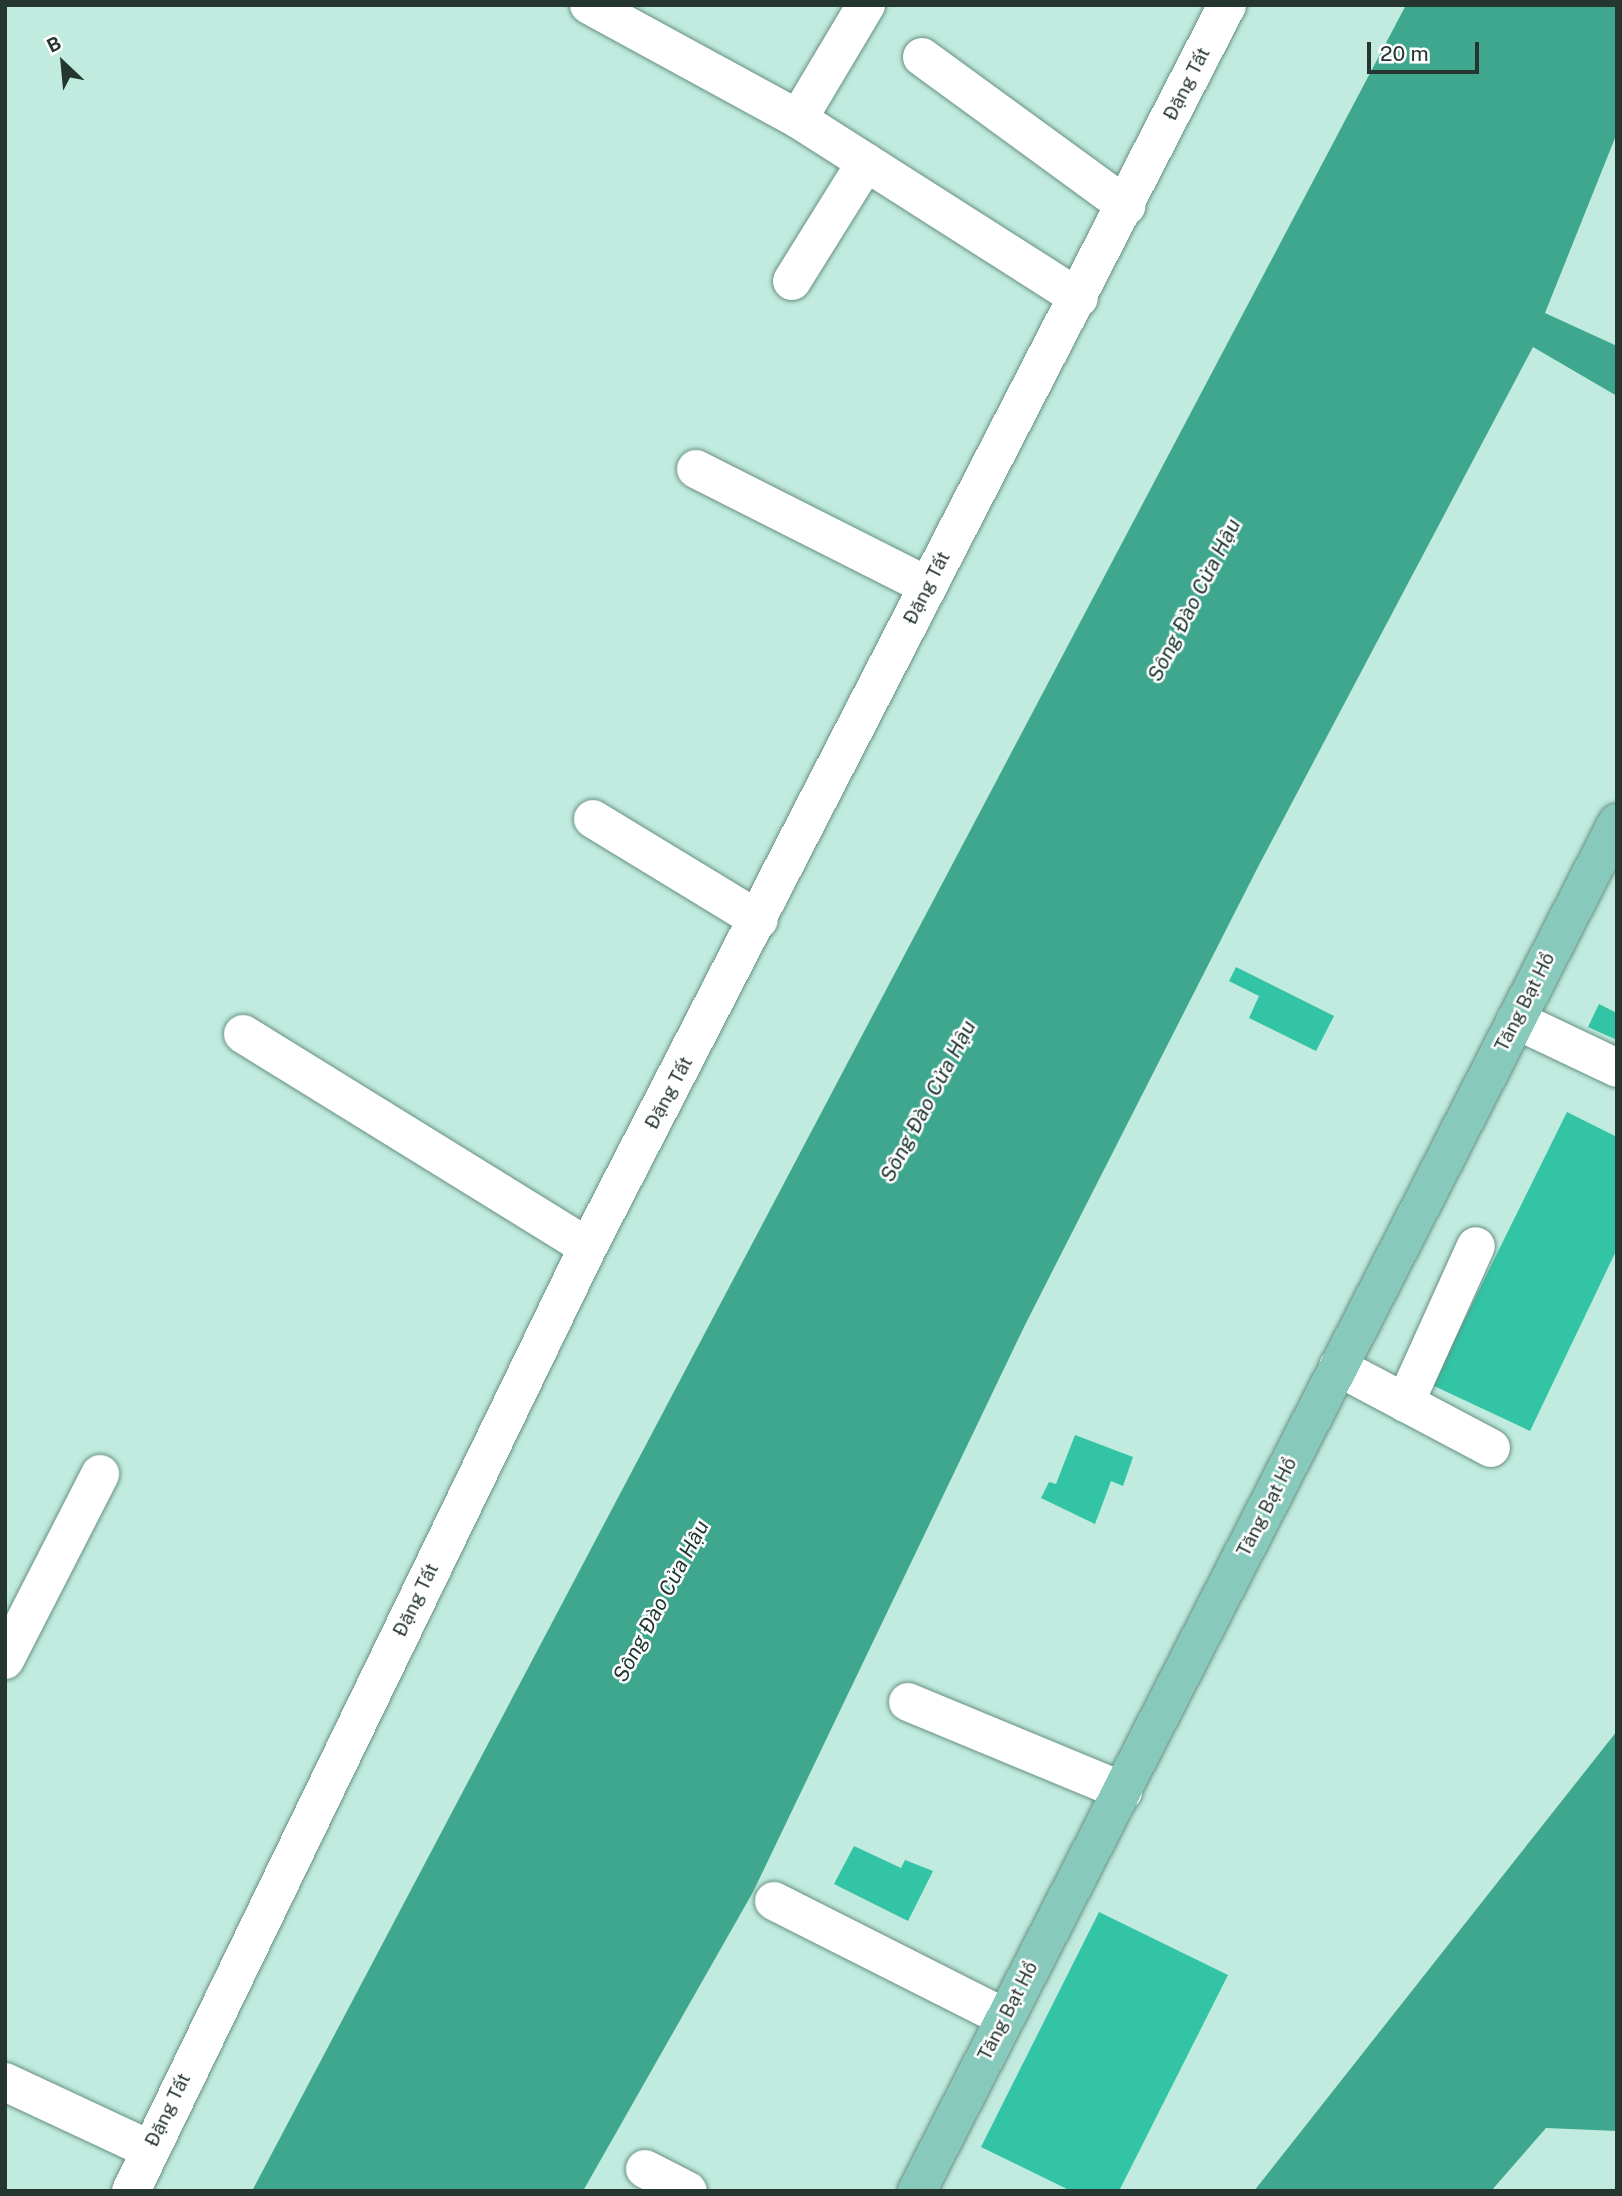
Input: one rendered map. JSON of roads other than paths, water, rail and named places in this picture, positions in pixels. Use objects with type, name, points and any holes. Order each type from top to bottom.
[{"type":"main road","name":"Tăng Bạt Hổ","points":[[917,2191],[1516,1020],[1612,843]]},
{"type":"street","points":[[589,5],[798,119],[1079,298]]},
{"type":"street","points":[[798,119],[866,5]]},
{"type":"street","name":"Đặng Tất","points":[[131,2191],[588,1247],[759,920],[1227,5]]},
{"type":"street","points":[[922,57],[1126,206]]},
{"type":"street","points":[[792,281],[866,162]]},
{"type":"street","points":[[696,469],[928,586]]},
{"type":"street","points":[[593,819],[759,920]]},
{"type":"street","points":[[1516,1020],[1617,1068]]},
{"type":"street","points":[[243,1034],[588,1247]]},
{"type":"street","points":[[1405,1403],[1476,1246]]},
{"type":"street","points":[[1338,1367],[1491,1448]]},
{"type":"street","points":[[5,1660],[100,1474]]},
{"type":"street","points":[[908,1702],[1122,1791]]},
{"type":"street","points":[[774,1901],[1004,2017]]},
{"type":"street","points":[[5,2082],[149,2149]]},
{"type":"street","points":[[645,2168],[688,2191]]},
{"type":"water","name":"Sông Đào Cửa Hậu","points":[[1406,5],[1617,5],[1617,133],[1545,313],[1617,346],[1617,396],[1533,347],[1259,865],[1025,1325],[753,1892],[583,2191],[252,2191]]},
{"type":"water","points":[[1617,1731],[1617,2131],[1546,2128],[1491,2191],[1254,2191]]}]
